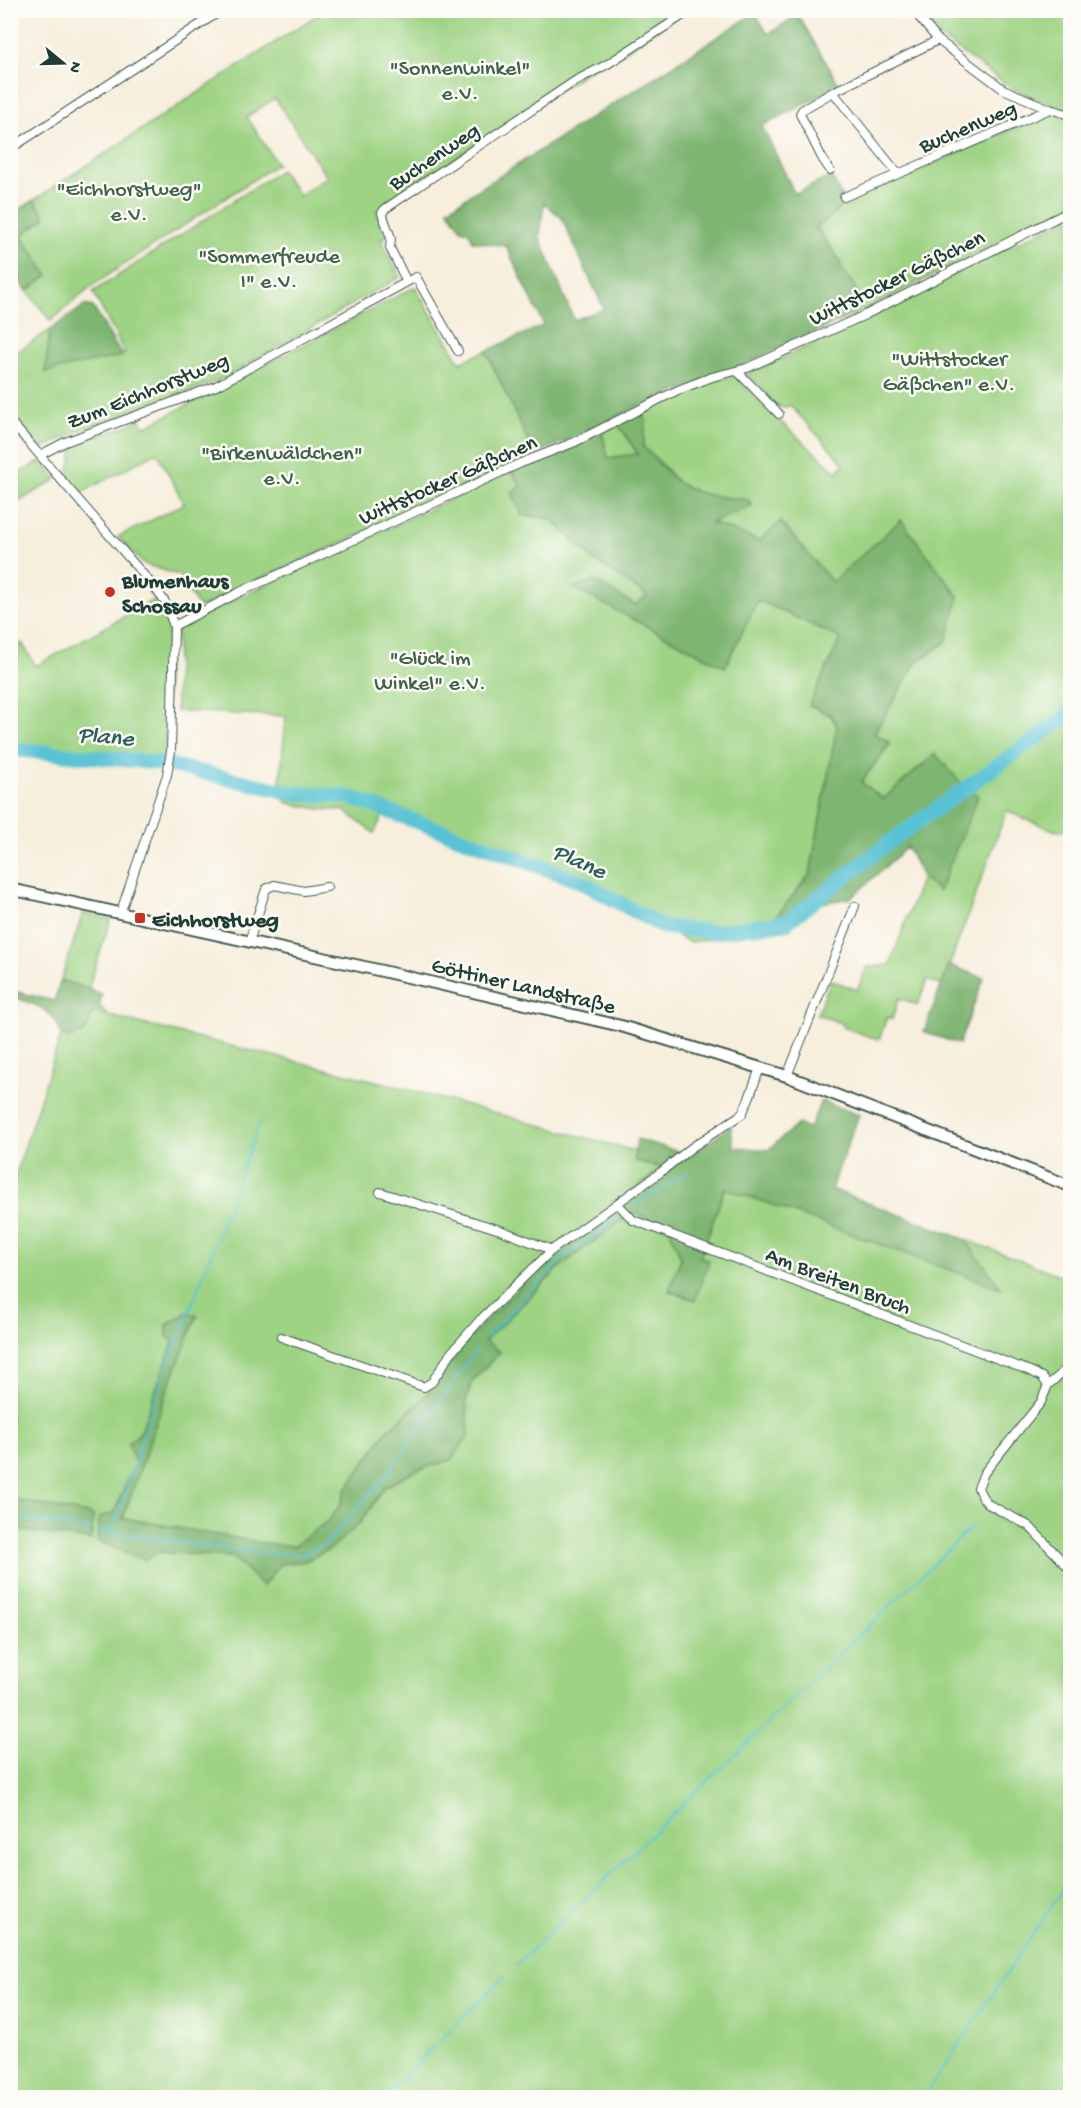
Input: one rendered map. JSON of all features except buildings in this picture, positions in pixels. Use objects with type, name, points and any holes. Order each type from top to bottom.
[{"type":"street","points":[[10,149],[222,10]]},
{"type":"street","name":"Buchenweg","points":[[407,282],[390,248],[391,238],[382,213],[385,209],[575,81],[606,65],[691,10]]},
{"type":"street","name":"Buchenweg","points":[[913,10],[938,40],[1003,89],[1050,110],[1071,115]]},
{"type":"street","points":[[830,170],[800,114],[802,110],[833,92],[938,40]]},
{"type":"street","name":"Buchenweg","points":[[833,92],[898,174]]},
{"type":"street","name":"Buchenweg","points":[[844,197],[1050,110]]},
{"type":"street","name":"Wittstocker Gäßchen","points":[[174,626],[240,592],[520,463],[575,442],[678,390],[712,377],[737,371],[865,315],[1071,211]]},
{"type":"street","points":[[407,282],[416,277],[458,351]]},
{"type":"street","name":"Zum Eichhorstweg","points":[[40,455],[65,442],[216,386],[407,282]]},
{"type":"street","points":[[737,371],[779,414]]},
{"type":"street","points":[[10,421],[155,588],[165,602],[174,626],[171,751],[167,775],[120,914]]},
{"type":"street","points":[[249,942],[266,889],[274,885],[304,891],[327,887]]},
{"type":"street","name":"Göttiner Landstraße","points":[[10,890],[590,1018],[787,1076],[1071,1186]]},
{"type":"street","points":[[787,1076],[855,906]]},
{"type":"street","points":[[281,1337],[424,1387],[432,1382],[451,1353],[481,1319],[552,1250],[741,1114],[760,1068]]},
{"type":"street","points":[[380,1192],[500,1230],[552,1250]]},
{"type":"street","name":"Am Breiten Bruch","points":[[618,1204],[633,1220],[1030,1371],[1042,1377],[1048,1385]]},
{"type":"street","points":[[1071,1361],[1048,1385],[1041,1402],[984,1473],[978,1488],[988,1504],[1029,1526],[1071,1569]]},
{"type":"green space","points":[[686,10],[609,62],[604,60],[376,211],[387,236],[381,239],[400,277],[222,379],[112,418],[42,448],[11,415],[10,357],[50,330],[46,372],[125,353],[93,292],[281,170],[299,196],[327,177],[275,98],[247,117],[277,164],[90,287],[51,321],[27,291],[48,275],[21,235],[45,217],[34,200],[323,11]]},
{"type":"green space","points":[[918,11],[1070,11],[1070,207],[856,314],[850,302],[860,295],[816,226],[827,220],[845,202],[1046,114],[1052,105],[1010,87],[940,37]]},
{"type":"green space","points":[[755,13],[768,34],[798,15],[840,86],[762,126],[795,194],[831,176],[845,202],[827,220],[816,227],[860,295],[850,302],[856,314],[729,371],[637,407],[574,438],[534,454],[486,351],[544,325],[506,246],[473,241],[469,232],[461,229],[448,209]],"holes":[[[544,203],[561,217],[604,309],[574,320],[540,238]]]},
{"type":"green space","points":[[34,200],[46,217],[21,236],[48,275],[27,291],[11,272],[11,215]]},
{"type":"green space","name":"\"Wittstocker Gäßchen\" e.V.","points":[[1070,217],[1070,828],[1056,831],[1007,810],[942,985],[927,980],[918,1005],[899,998],[892,1019],[887,1017],[879,1040],[843,1027],[843,1024],[817,1014],[831,980],[857,990],[867,967],[890,965],[922,877],[939,890],[962,784],[935,755],[883,799],[861,782],[890,744],[874,733],[917,661],[946,642],[832,582],[781,523],[759,541],[710,522],[752,506],[748,500],[708,496],[678,483],[643,447],[646,421],[640,412],[710,381],[731,375],[737,378],[782,423],[837,472],[844,464],[790,405],[784,408],[775,404],[747,375],[747,372],[769,365]]},
{"type":"green space","name":"\"Birkenwäldchen\" e.V.","points":[[415,287],[460,362],[486,351],[534,454],[447,496],[234,590],[199,608],[179,575],[144,564],[118,537],[184,504],[157,452],[79,494],[69,479],[72,444],[127,426],[140,418],[144,426],[151,424]]},
{"type":"green space","points":[[85,305],[93,307],[122,356],[45,372],[50,330]]},
{"type":"green space","points":[[640,412],[646,421],[643,447],[676,481],[701,493],[748,500],[752,506],[711,523],[759,541],[781,522],[832,582],[901,520],[959,597],[946,642],[917,661],[874,733],[890,743],[861,782],[883,799],[935,754],[962,784],[978,796],[939,891],[922,877],[907,847],[851,898],[816,904],[790,921],[776,917],[810,874],[837,726],[831,715],[809,705],[841,638],[758,600],[725,667],[573,588],[594,581],[635,605],[647,596],[594,560],[551,519],[522,515],[512,493],[521,485],[511,471],[602,432],[608,458],[638,454],[618,424]]},
{"type":"green space","points":[[618,424],[638,454],[608,458],[602,432]]},
{"type":"green space","points":[[41,461],[57,479],[11,506],[10,478]]},
{"type":"green space","name":"\"Glück im Winkel\" e.V.","points":[[511,471],[521,485],[522,515],[551,519],[594,560],[648,596],[635,605],[594,581],[574,588],[725,667],[758,600],[841,638],[810,705],[831,716],[837,726],[810,874],[776,917],[790,921],[791,929],[689,942],[571,883],[485,848],[384,814],[374,833],[343,810],[320,809],[288,803],[279,795],[286,716],[176,711],[177,628]]},
{"type":"green space","points":[[157,598],[168,623],[164,766],[11,750],[11,650],[22,643],[36,666]]},
{"type":"green space","points":[[83,913],[111,919],[88,989],[61,980]]},
{"type":"green space","points":[[949,965],[984,978],[959,1044],[924,1032]]},
{"type":"green space","points":[[61,980],[102,994],[99,1005],[107,1014],[93,1012],[85,1032],[69,1038],[61,1035],[50,1014],[16,998],[17,992],[54,1001]]},
{"type":"green space","points":[[93,1012],[384,1083],[635,1151],[634,1161],[662,1168],[554,1252],[466,1342],[423,1399],[386,1432],[346,1489],[341,1504],[328,1521],[294,1546],[268,1544],[122,1518],[169,1386],[197,1316],[167,1336],[174,1340],[140,1433],[135,1462],[114,1514],[159,1552],[233,1557],[263,1586],[280,1564],[305,1561],[330,1549],[359,1524],[385,1487],[414,1471],[451,1460],[469,1435],[466,1401],[472,1381],[500,1352],[484,1342],[562,1265],[633,1212],[669,1228],[681,1258],[669,1291],[709,1260],[700,1257],[725,1188],[1001,1288],[964,1239],[1070,1279],[1070,2097],[11,2097],[11,1529],[91,1540],[93,1516],[11,1499],[10,1192],[61,1035],[69,1038]]},
{"type":"green space","points":[[821,1101],[859,1115],[831,1189],[964,1239],[1002,1289],[725,1188],[700,1257],[709,1261],[695,1300],[669,1291],[681,1258],[669,1228],[633,1212],[562,1265],[485,1341],[500,1352],[472,1381],[466,1401],[469,1435],[451,1460],[414,1471],[385,1487],[359,1524],[330,1549],[305,1561],[280,1564],[263,1586],[233,1557],[159,1552],[145,1560],[97,1541],[99,1517],[114,1513],[135,1463],[128,1443],[140,1433],[174,1341],[167,1336],[167,1325],[188,1312],[197,1316],[169,1386],[123,1518],[268,1544],[294,1546],[328,1521],[341,1504],[346,1489],[386,1432],[423,1399],[466,1342],[554,1252],[662,1168],[634,1160],[637,1139],[690,1155],[731,1126],[734,1147],[768,1150],[798,1124],[810,1128]]},
{"type":"green space","points":[[11,1499],[93,1515],[91,1540],[11,1529]]},
{"type":"waterway","name":"Plane","points":[[10,749],[161,763],[293,793],[349,797],[580,881],[663,927],[714,932],[787,922],[891,841],[1070,714]]},
{"type":"waterway","points":[[112,1533],[165,1368],[191,1308],[260,1121]]},
{"type":"waterway","points":[[633,1207],[688,1172]]},
{"type":"waterway","points":[[486,1338],[562,1259],[618,1218]]},
{"type":"waterway","points":[[99,1531],[247,1551],[301,1555],[328,1542],[390,1471],[477,1349]]},
{"type":"waterway","points":[[10,1517],[90,1529]]},
{"type":"waterway","points":[[515,1966],[973,1526]]},
{"type":"waterway","points":[[923,2098],[1070,1879]]},
{"type":"waterway","points":[[382,2098],[505,1976]]},
{"type":"place","name":"Blumenhaus Schossau","points":[[110,592]]},
{"type":"place","name":"Eichhorstweg","points":[[140,918]]},
{"type":"park label","name":"\"Sonnenwinkel\" e.V.","points":[[460,78]]},
{"type":"park label","name":"\"Eichhorstweg\" e.V.","points":[[129,200]]},
{"type":"park label","name":"\"Sommerfreude I\" e.V.","points":[[269,266]]}]
